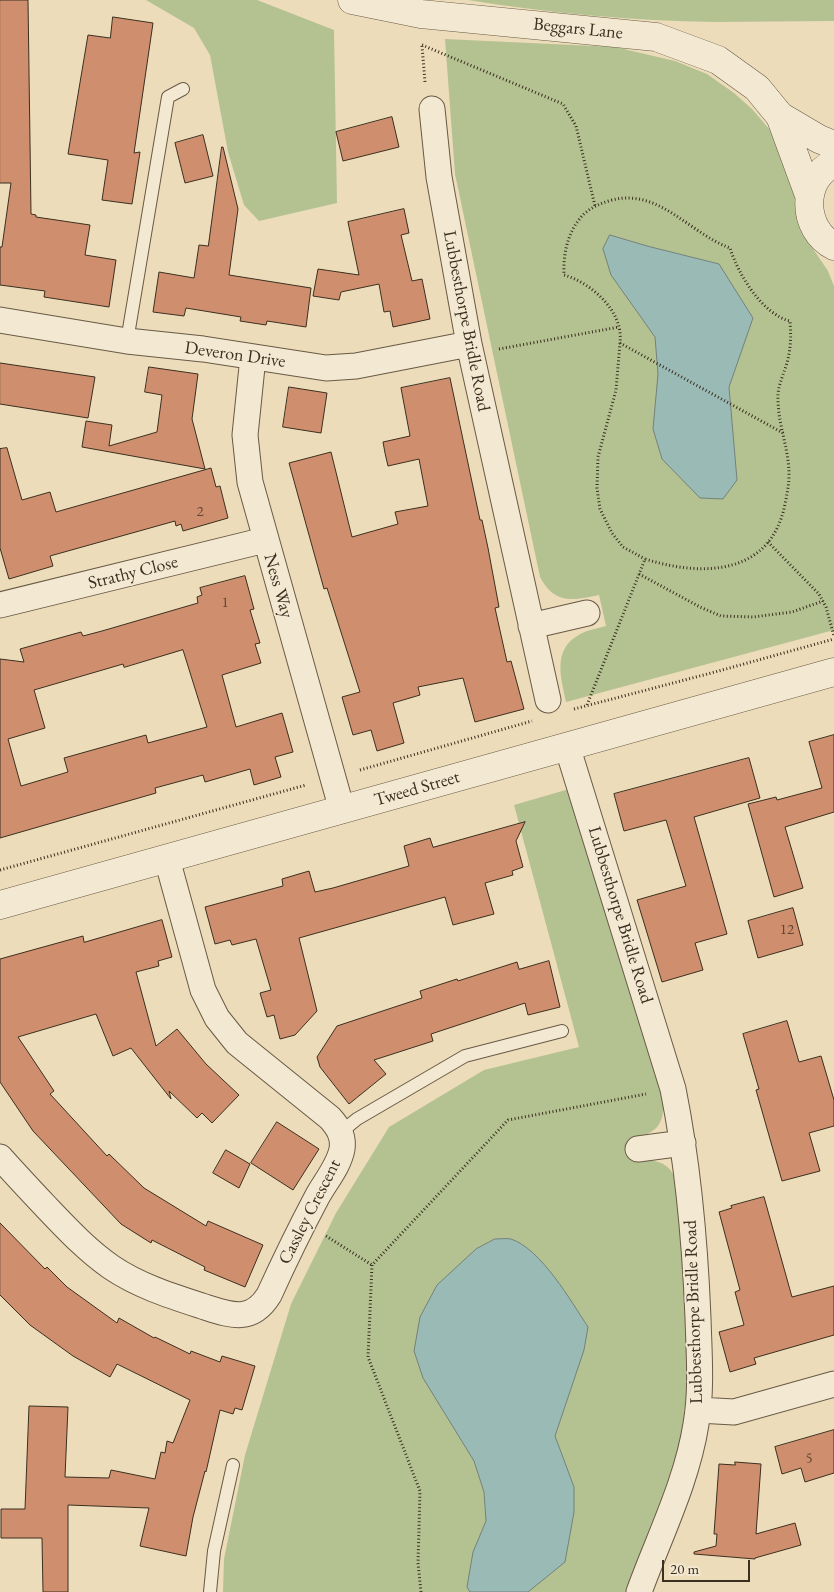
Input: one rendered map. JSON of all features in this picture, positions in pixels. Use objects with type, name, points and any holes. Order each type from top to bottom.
[{"type":"street","name":"Beggars Lane","points":[[352,0],[656,37],[718,60],[757,88],[780,116],[810,196]]},
{"type":"street","name":"Lubbesthorpe Bridle Road","points":[[432,109],[439,177],[470,349],[531,626],[558,705]]},
{"type":"street","name":"Beggars Lane","points":[[780,116],[819,139],[834,145]]},
{"type":"street","points":[[832,249],[815,229],[809,213],[810,196],[816,179],[828,166],[834,163]]},
{"type":"street","name":"Deveron Drive","points":[[0,320],[126,341],[203,350],[315,367],[346,367],[470,349]]},
{"type":"street","name":"Ness Way","points":[[253,357],[245,422],[245,447],[250,482],[342,810]]},
{"type":"street","name":"Strathy Close","points":[[0,606],[265,540]]},
{"type":"street","points":[[531,626],[588,613]]},
{"type":"street","name":"Tweed Street","points":[[0,905],[834,672]]},
{"type":"street","name":"Lubbesthorpe Bridle Road","points":[[566,746],[673,1089],[683,1144],[696,1256],[700,1372],[698,1410],[682,1479],[639,1592]]},
{"type":"street","points":[[167,859],[204,990],[209,1005],[217,1018],[237,1043],[330,1118],[337,1125],[340,1132]]},
{"type":"street","name":"Cassley Crescent","points":[[0,1157],[75,1238],[113,1268],[165,1294],[231,1315],[249,1314],[263,1304],[304,1222],[338,1161],[342,1149],[340,1132]]},
{"type":"street","points":[[638,1149],[683,1144]]},
{"type":"street","points":[[698,1410],[734,1412],[834,1384]]},
{"type":"lane","points":[[126,341],[168,97],[183,89]]},
{"type":"lane","points":[[340,1132],[357,1119],[465,1056],[562,1031]]},
{"type":"lane","points":[[210,1592],[216,1542],[233,1465]]},
{"type":"path","points":[[421,7],[426,98],[432,109]]},
{"type":"path","points":[[422,46],[563,104],[576,126],[595,206]]},
{"type":"path","points":[[622,198],[645,200],[664,208],[713,241],[730,248],[739,271],[759,298],[777,315],[790,321],[791,344],[777,398],[789,466],[788,493],[781,519],[768,542],[750,558],[724,568],[683,568],[645,559],[631,552],[617,541],[606,524],[598,502],[598,457],[616,390],[620,343],[618,327],[608,306],[595,291],[580,280],[564,274],[564,256],[568,241],[582,216],[595,206],[622,198]]},
{"type":"path","points":[[470,349],[618,327]]},
{"type":"path","points":[[620,343],[783,433]]},
{"type":"path","points":[[558,705],[587,705],[714,672],[834,637],[823,601],[813,586],[768,542]]},
{"type":"path","points":[[587,705],[645,559]]},
{"type":"path","points":[[639,574],[700,608],[721,616],[753,617],[792,612],[823,601]]},
{"type":"path","points":[[0,870],[533,721]]},
{"type":"path","points":[[421,1592],[418,1563],[420,1491],[368,1357],[372,1265],[508,1120],[673,1089]]},
{"type":"path","points":[[304,1222],[372,1265]]},
{"type":"green space","points":[[146,0],[257,0],[334,30],[337,203],[259,221],[244,205],[228,152],[210,55],[194,28]]},
{"type":"green space","points":[[468,0],[834,0],[834,21],[715,22],[653,20],[529,9]]},
{"type":"green space","points":[[445,39],[615,47],[675,61],[707,74],[734,93],[752,109],[770,130],[784,154],[793,185],[803,234],[828,271],[834,286],[834,630],[566,702],[561,671],[563,652],[576,637],[587,631],[606,626],[599,595],[580,599],[558,596],[545,586],[540,577],[455,174]]},
{"type":"green space","points":[[569,789],[663,1096],[663,1115],[657,1127],[645,1135],[627,1140],[630,1160],[653,1161],[665,1165],[670,1169],[677,1184],[688,1331],[687,1390],[680,1443],[669,1480],[629,1592],[223,1592],[224,1559],[245,1455],[291,1304],[336,1213],[389,1127],[484,1070],[579,1047],[514,805]]},
{"type":"water","points":[[610,235],[719,264],[753,318],[729,387],[737,480],[723,499],[700,498],[662,459],[653,429],[658,374],[655,337],[611,275],[603,249]]},
{"type":"water","points":[[495,1239],[511,1239],[533,1253],[564,1290],[588,1327],[584,1350],[555,1436],[574,1487],[574,1512],[565,1562],[528,1592],[470,1592],[467,1587],[473,1552],[486,1521],[484,1492],[474,1461],[423,1378],[414,1351],[420,1317],[437,1285],[476,1249]]},
{"type":"building","points":[[0,0],[28,0],[31,214],[36,215],[36,217],[90,225],[85,255],[116,260],[109,307],[44,297],[45,291],[0,285],[0,247],[2,247],[11,183],[0,183]]},
{"type":"building","points":[[113,17],[153,23],[134,153],[140,152],[132,204],[102,200],[108,160],[68,154],[88,35],[110,38]]},
{"type":"building","points":[[392,117],[399,147],[343,161],[336,132]]},
{"type":"building","points":[[203,135],[213,176],[185,183],[175,143]]},
{"type":"building","points":[[222,147],[238,209],[229,275],[311,288],[306,327],[267,321],[266,325],[240,321],[241,317],[186,308],[184,316],[153,312],[159,272],[194,278],[199,245],[208,246]]},
{"type":"building","points":[[404,209],[409,233],[401,235],[412,281],[422,279],[430,319],[393,327],[390,311],[384,312],[379,284],[341,292],[339,300],[313,296],[318,269],[359,275],[348,222]]},
{"type":"building","points":[[0,363],[95,377],[88,418],[0,404]]},
{"type":"building","points":[[149,367],[198,374],[192,419],[205,469],[82,447],[86,421],[112,425],[109,446],[157,432],[162,395],[145,392]]},
{"type":"building","points":[[450,378],[480,520],[482,520],[488,548],[499,607],[495,608],[507,662],[511,661],[524,709],[475,722],[463,678],[418,687],[420,695],[393,703],[404,743],[377,751],[371,730],[353,735],[342,697],[360,692],[327,588],[324,589],[289,463],[331,452],[352,537],[398,524],[395,512],[428,506],[419,459],[388,466],[385,453],[383,442],[410,436],[401,388]]},
{"type":"building","points":[[289,387],[327,393],[321,433],[283,427]]},
{"type":"building","points":[[7,448],[22,500],[50,492],[56,512],[211,468],[216,487],[220,486],[228,518],[183,531],[181,524],[176,526],[175,521],[50,556],[53,566],[9,579],[0,548],[0,449]]},
{"type":"building","points":[[245,576],[254,609],[250,610],[260,643],[255,644],[261,663],[222,675],[236,727],[282,713],[293,752],[275,757],[281,777],[254,785],[250,769],[205,782],[203,775],[155,788],[156,793],[0,838],[0,659],[24,662],[20,649],[81,632],[83,636],[198,603],[197,597],[202,595],[200,588]],"holes":[[[183,650],[207,727],[148,743],[146,735],[64,758],[68,772],[21,786],[8,739],[45,728],[34,690],[123,664],[124,667]]]},
{"type":"building","points":[[834,735],[834,812],[785,827],[803,888],[774,897],[748,804],[776,797],[777,800],[822,788],[809,742]]},
{"type":"building","points":[[749,758],[760,798],[694,817],[727,934],[695,943],[703,970],[662,982],[637,900],[686,886],[666,820],[624,831],[614,794]]},
{"type":"building","points":[[525,822],[516,841],[523,867],[512,871],[513,875],[485,883],[494,914],[453,925],[445,897],[299,938],[317,1011],[295,1035],[280,1039],[274,1015],[267,1017],[260,993],[271,990],[256,939],[232,945],[230,940],[215,944],[205,907],[283,886],[282,879],[309,871],[315,892],[333,888],[409,866],[404,846],[430,838],[433,847]]},
{"type":"building","points":[[793,908],[803,945],[758,958],[748,921]]},
{"type":"building","points":[[162,920],[172,957],[158,961],[159,966],[136,972],[156,1046],[177,1029],[206,1064],[239,1095],[212,1123],[202,1113],[197,1118],[169,1091],[171,1099],[131,1048],[113,1056],[96,1014],[18,1037],[54,1091],[50,1094],[107,1156],[109,1154],[144,1188],[206,1226],[208,1221],[263,1245],[245,1287],[204,1270],[205,1267],[152,1240],[151,1243],[121,1224],[33,1131],[0,1082],[0,959],[83,936],[84,942]]},
{"type":"building","points":[[549,961],[560,1007],[528,1015],[525,1003],[431,1034],[433,1041],[374,1060],[386,1074],[349,1104],[320,1067],[317,1057],[337,1026],[422,998],[420,991],[457,979],[458,981],[517,962],[519,969]]},
{"type":"building","points":[[787,1021],[799,1062],[821,1056],[834,1100],[834,1126],[809,1133],[820,1171],[782,1181],[756,1090],[759,1089],[743,1034]]},
{"type":"building","points":[[277,1122],[319,1149],[293,1190],[251,1163]]},
{"type":"building","points":[[226,1150],[250,1164],[239,1188],[213,1173]]},
{"type":"building","points":[[764,1197],[792,1297],[834,1286],[834,1335],[754,1358],[756,1364],[730,1372],[719,1332],[744,1325],[735,1292],[740,1290],[719,1212],[732,1208],[731,1206]]},
{"type":"building","points":[[0,1223],[45,1269],[47,1267],[67,1287],[117,1323],[119,1318],[154,1338],[190,1354],[191,1351],[220,1362],[222,1356],[255,1366],[242,1410],[235,1408],[233,1414],[220,1410],[206,1472],[193,1517],[186,1556],[140,1546],[149,1508],[68,1505],[68,1592],[43,1592],[42,1538],[1,1538],[1,1509],[25,1509],[29,1406],[68,1407],[65,1477],[109,1478],[111,1470],[155,1479],[161,1452],[165,1453],[167,1441],[173,1443],[190,1400],[117,1364],[110,1377],[73,1356],[30,1325],[0,1295]]},
{"type":"building","points":[[834,1430],[834,1473],[805,1482],[801,1468],[782,1474],[775,1447]]},
{"type":"building","points":[[735,1462],[761,1464],[756,1534],[795,1523],[801,1545],[755,1559],[694,1554],[694,1552],[716,1546],[717,1534],[714,1534],[719,1464],[735,1465]]}]
